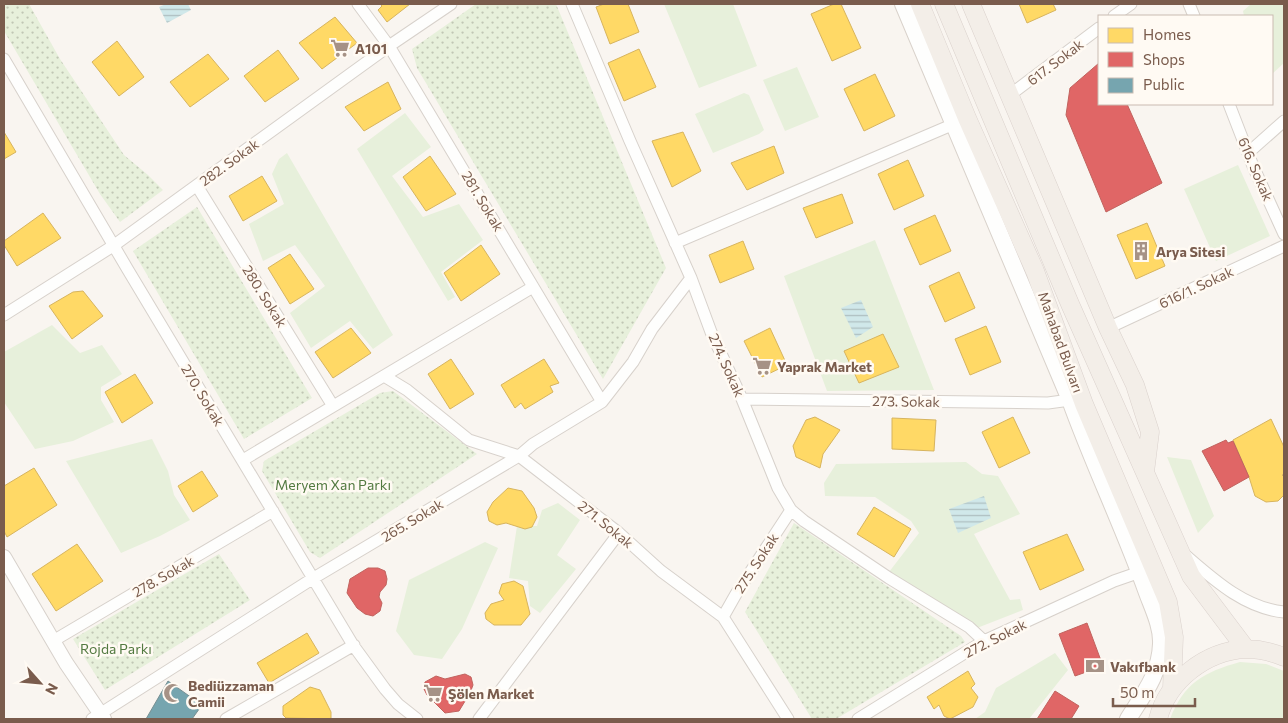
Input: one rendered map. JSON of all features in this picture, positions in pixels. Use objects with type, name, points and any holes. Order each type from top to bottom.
[{"type":"main road","points":[[902,4],[1070,400],[1157,617],[1162,642],[1160,660],[1153,680],[1128,719]]},
{"type":"main road","name":"Mahabad Bulvarı","points":[[920,4],[967,118],[1035,271],[1084,404],[1168,602],[1174,636],[1172,688]]},
{"type":"main road","name":"Mahabad Bulvarı","points":[[944,4],[1070,304],[1191,576],[1246,649]]},
{"type":"main road","points":[[971,4],[1108,328],[1135,385],[1150,432],[1145,472]]},
{"type":"main road","points":[[1158,719],[1160,709],[1172,688],[1193,668],[1218,654],[1246,649],[1270,652],[1284,657]]},
{"type":"street","name":"281. Sokak","points":[[358,4],[389,46],[602,402]]},
{"type":"street","name":"282. Sokak","points":[[4,315],[113,246],[389,46],[451,4]]},
{"type":"street","name":"274. Sokak","points":[[572,4],[675,243],[692,278],[712,332],[742,399],[778,488],[791,510],[804,521],[889,578],[969,627],[984,641]]},
{"type":"street","points":[[1115,15],[1131,4]]},
{"type":"street","name":"617. Sokak","points":[[1010,95],[1098,29]]},
{"type":"street","name":"270. Sokak","points":[[4,59],[113,246],[243,460],[312,579],[385,689],[398,704],[417,719]]},
{"type":"street","name":"616. Sokak","points":[[1229,105],[1248,154],[1284,234]]},
{"type":"street","points":[[1248,154],[1284,121]]},
{"type":"street","points":[[675,243],[954,124]]},
{"type":"street","name":"280. Sokak","points":[[197,186],[333,406]]},
{"type":"street","name":"616/1. Sokak","points":[[1108,328],[1284,246]]},
{"type":"street","name":"265. Sokak","points":[[99,717],[312,579],[519,456],[533,444],[602,402],[633,362],[652,329],[692,278]]},
{"type":"street","points":[[243,460],[534,286]]},
{"type":"street","name":"271. Sokak","points":[[384,376],[407,390],[469,440],[519,456],[619,533],[661,571],[723,617],[788,719]]},
{"type":"street","name":"273. Sokak","points":[[742,399],[1048,403],[1070,400]]},
{"type":"street","name":"275. Sokak","points":[[723,617],[791,510]]},
{"type":"street","name":"278. Sokak","points":[[53,641],[273,511]]},
{"type":"street","points":[[479,719],[619,533]]},
{"type":"street","points":[[1180,550],[1217,582],[1248,602],[1262,608],[1284,612]]},
{"type":"street","points":[[4,557],[99,717]]},
{"type":"street","name":"272. Sokak","points":[[858,719],[984,641],[1114,581],[1140,572]]},
{"type":"street","points":[[226,719],[354,645]]},
{"type":"green space","points":[[4,4],[29,4],[60,59],[124,155],[163,190],[120,222],[100,194],[4,31]]},
{"type":"green space","points":[[476,4],[556,4],[666,268],[603,379],[417,68],[412,49]]},
{"type":"green space","points":[[664,4],[733,4],[757,66],[699,88]]},
{"type":"green space","points":[[1251,4],[1284,4],[1284,63],[1273,73],[1273,15],[1244,15],[1243,11]]},
{"type":"green space","points":[[797,67],[819,117],[785,131],[763,80]]},
{"type":"green space","points":[[744,93],[749,95],[764,130],[759,134],[713,153],[695,114]]},
{"type":"green space","points":[[405,113],[431,147],[392,176],[423,217],[459,204],[483,240],[441,272],[455,297],[448,301],[357,149]]},
{"type":"green space","points":[[287,153],[393,335],[373,349],[350,321],[311,348],[290,313],[325,286],[295,245],[263,261],[249,224],[284,204],[272,174],[279,159]]},
{"type":"green space","points":[[1238,165],[1270,236],[1216,261],[1184,189]]},
{"type":"green space","points":[[197,207],[312,398],[244,439],[133,251]]},
{"type":"green space","points":[[875,240],[934,390],[827,391],[784,276]]},
{"type":"green space","points":[[52,325],[80,353],[102,345],[122,374],[101,387],[101,400],[114,422],[73,441],[35,449],[4,402],[4,352]]},
{"type":"green space","name":"Meryem Xan Parkı","points":[[393,391],[477,454],[320,558],[310,552],[262,471],[264,461],[380,393]]},
{"type":"green space","points":[[152,439],[168,471],[174,495],[190,520],[121,553],[66,461]]},
{"type":"green space","points":[[1167,457],[1191,460],[1214,516],[1198,533]]},
{"type":"green space","points":[[966,462],[982,474],[998,476],[1020,514],[974,534],[1010,600],[1020,599],[1023,610],[977,628],[889,572],[919,533],[911,521],[875,497],[825,496],[824,483],[836,464]]},
{"type":"green space","points":[[558,503],[580,520],[557,555],[576,569],[540,613],[530,606],[528,581],[509,578],[517,526],[537,526],[542,510]]},
{"type":"green space","points":[[794,523],[961,636],[965,642],[836,719],[812,719],[745,612]]},
{"type":"green space","points":[[485,542],[498,548],[462,629],[442,659],[414,655],[396,631],[409,580]]},
{"type":"green space","name":"Rojda Parkı","points":[[219,554],[250,600],[105,690],[73,639]]},
{"type":"green space","points":[[1055,653],[1068,670],[1029,719],[975,719],[985,712],[996,688]]},
{"type":"green space","points":[[1240,662],[1266,664],[1284,671],[1284,719],[1170,719],[1182,696],[1197,681],[1216,670]]},
{"type":"water","points":[[166,4],[188,4],[191,10],[167,23],[159,7]]},
{"type":"water","points":[[861,300],[873,327],[856,338],[841,308]]},
{"type":"water","points":[[984,496],[991,518],[958,533],[949,509]]},
{"type":"building: Homes","points":[[380,4],[410,4],[387,22],[378,10],[382,6]]},
{"type":"building: Homes","points":[[604,4],[628,4],[639,32],[610,44],[596,7]]},
{"type":"building: Homes","points":[[834,4],[841,4],[861,48],[832,61],[811,14]]},
{"type":"building: Homes","points":[[1019,4],[1053,4],[1056,10],[1027,23]]},
{"type":"building: Homes","points":[[335,17],[357,43],[322,69],[299,43]]},
{"type":"building: Homes","points":[[117,41],[144,77],[119,96],[92,62]]},
{"type":"building: Homes","points":[[639,49],[656,87],[624,101],[608,63]]},
{"type":"building: Homes","points":[[278,50],[299,79],[265,102],[244,76]]},
{"type":"building: Homes","points":[[208,54],[229,79],[190,107],[170,82]]},
{"type":"building: Homes","points":[[875,74],[895,116],[864,131],[844,89]]},
{"type":"building: Homes","points":[[388,82],[401,109],[364,131],[345,107]]},
{"type":"building: Homes","points":[[4,132],[16,152],[4,159]]},
{"type":"building: Homes","points":[[683,132],[701,171],[672,187],[652,141]]},
{"type":"building: Homes","points":[[774,146],[784,173],[747,190],[731,163]]},
{"type":"building: Homes","points":[[430,156],[456,194],[426,211],[403,177]]},
{"type":"building: Homes","points":[[908,160],[924,196],[894,210],[878,174]]},
{"type":"building: Homes","points":[[262,176],[277,201],[243,221],[229,196]]},
{"type":"building: Homes","points":[[842,194],[853,223],[816,238],[803,208]]},
{"type":"building: Homes","points":[[43,213],[61,238],[17,266],[4,245],[4,241]]},
{"type":"building: Homes","points":[[935,215],[951,251],[920,265],[904,229]]},
{"type":"building: Homes","name":"Arya Sitesi","points":[[1147,223],[1165,266],[1136,279],[1117,235]]},
{"type":"building: Homes","points":[[743,241],[754,269],[720,283],[709,255]]},
{"type":"building: Homes","points":[[481,245],[500,274],[461,301],[444,273]]},
{"type":"building: Homes","points":[[290,254],[314,289],[290,304],[268,268]]},
{"type":"building: Homes","points":[[959,272],[975,308],[945,322],[929,286]]},
{"type":"building: Homes","points":[[83,291],[103,316],[72,339],[49,306],[73,292]]},
{"type":"building: Homes","points":[[986,326],[1001,362],[970,375],[955,339]]},
{"type":"building: Homes","points":[[351,328],[371,353],[333,378],[315,352]]},
{"type":"building: Homes","points":[[770,328],[787,365],[762,377],[744,341]]},
{"type":"building: Homes","points":[[883,334],[899,367],[859,383],[844,351]]},
{"type":"building: Homes","points":[[451,359],[474,394],[450,409],[428,374]]},
{"type":"building: Homes","points":[[544,359],[559,383],[550,386],[553,392],[525,409],[521,403],[515,408],[501,385]]},
{"type":"building: Homes","points":[[135,374],[153,403],[122,423],[105,392]]},
{"type":"building: Homes","points":[[815,417],[840,430],[823,454],[820,468],[796,457],[793,446],[806,420]]},
{"type":"building: Homes","points":[[1013,417],[1030,453],[999,468],[982,432]]},
{"type":"building: Homes","points":[[892,418],[936,420],[934,451],[892,449]]},
{"type":"building: Homes","points":[[1271,419],[1284,447],[1284,474],[1282,475],[1284,477],[1284,495],[1278,501],[1266,502],[1255,496],[1233,440]]},
{"type":"building: Homes","points":[[34,468],[57,505],[7,537],[4,531],[4,486]]},
{"type":"building: Homes","points":[[202,471],[218,496],[193,512],[178,486]]},
{"type":"building: Homes","points":[[508,488],[522,491],[534,508],[537,517],[532,527],[525,529],[506,523],[497,525],[489,521],[487,512],[493,502]]},
{"type":"building: Homes","points":[[874,507],[911,529],[894,557],[857,534]]},
{"type":"building: Homes","points":[[1067,534],[1084,570],[1040,590],[1023,552]]},
{"type":"building: Homes","points":[[77,544],[103,581],[56,611],[32,574]]},
{"type":"building: Homes","points":[[514,581],[523,586],[530,614],[521,625],[494,625],[486,619],[485,613],[491,604],[504,600],[499,593],[502,584]]},
{"type":"building: Homes","points":[[307,633],[319,653],[269,683],[257,663]]},
{"type":"building: Homes","points":[[968,671],[975,684],[971,688],[978,697],[973,707],[950,719],[944,716],[939,705],[934,709],[927,697]]},
{"type":"building: Homes","points":[[310,687],[320,690],[331,712],[331,719],[286,718],[283,715],[283,706]]},
{"type":"building: Shops","points":[[1098,64],[1098,105],[1127,105],[1162,183],[1106,212],[1066,115],[1070,88]]},
{"type":"building: Shops","points":[[1226,440],[1228,443],[1233,441],[1249,477],[1224,491],[1202,451]]},
{"type":"building: Shops","points":[[368,568],[378,568],[385,571],[387,579],[386,585],[380,592],[379,597],[382,603],[380,611],[373,616],[365,614],[357,608],[347,593],[350,579]]},
{"type":"building: Shops","points":[[1087,623],[1103,666],[1075,676],[1059,634]]},
{"type":"building: Shops","points":[[465,674],[471,677],[473,685],[470,693],[459,711],[445,713],[427,695],[424,689],[425,682],[436,676],[445,679]]},
{"type":"building: Shops","points":[[1055,691],[1079,706],[1071,719],[1037,719]]},
{"type":"building: Public","name":"Bediüzzaman Camii","points":[[168,681],[202,705],[192,719],[146,719]]},
{"type":"place","name":"A101","points":[[340,48]]},
{"type":"place","name":"Arya Sitesi","points":[[1141,251]]},
{"type":"place","name":"Yaprak Market","points":[[762,366]]},
{"type":"place","name":"Vakıfbank","points":[[1095,666]]},
{"type":"place","name":"Bediüzzaman Camii","points":[[173,693]]},
{"type":"place","name":"Şölen Market","points":[[433,693]]}]
